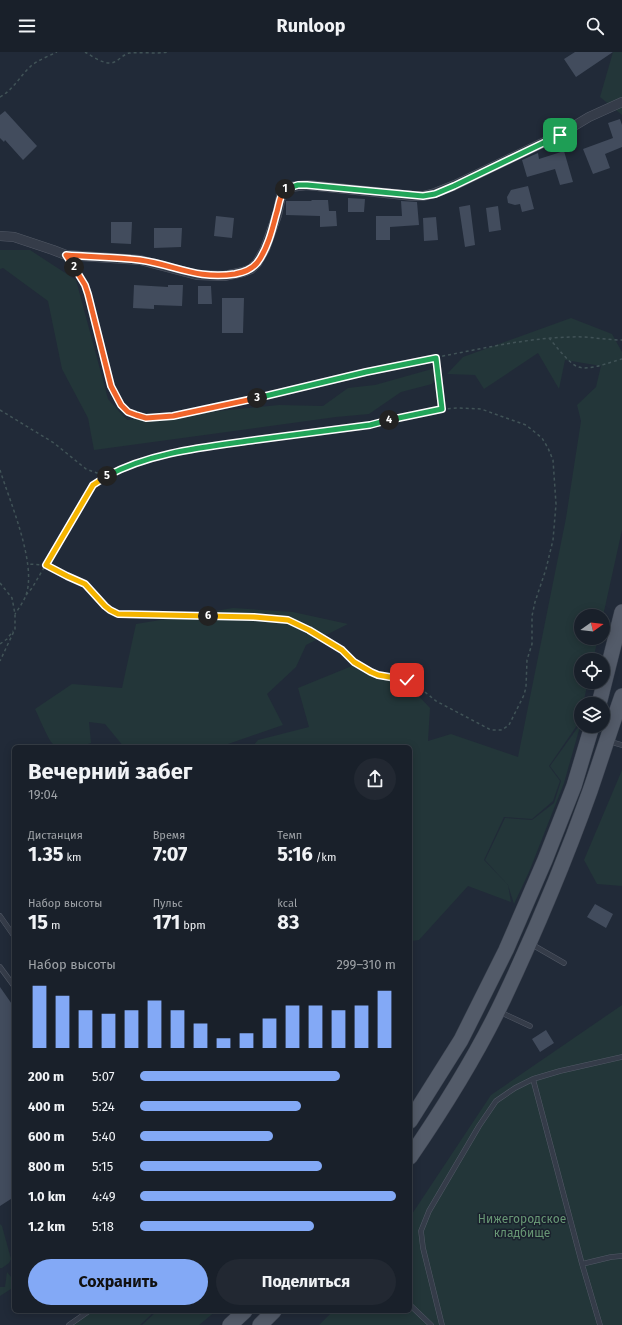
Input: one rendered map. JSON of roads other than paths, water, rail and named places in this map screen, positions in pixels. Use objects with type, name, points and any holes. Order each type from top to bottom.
[{"type":"main road","points":[[601,697],[622,612]]},
{"type":"main road","points":[[412,1154],[440,1112],[472,1059],[497,1011],[561,868],[590,791],[622,696]]},
{"type":"main road","points":[[412,1119],[461,1040],[506,950],[545,860],[568,800],[590,733]]},
{"type":"main road","points":[[230,1325],[243,1313]]},
{"type":"main road","points":[[260,1325],[272,1313]]},
{"type":"street","points":[[0,236],[14,237],[66,255],[140,260],[197,274],[224,276],[243,272],[257,263],[265,249],[282,192],[290,187],[307,185],[414,196],[435,194],[560,135],[589,117],[622,102]]},
{"type":"lane","points":[[607,740],[622,746]]},
{"type":"lane","points":[[0,916],[12,933]]},
{"type":"lane","points":[[528,943],[564,963]]},
{"type":"lane","points":[[0,967],[12,983]]},
{"type":"lane","points":[[497,1011],[530,1026]]},
{"type":"lane","points":[[442,1325],[423,1248],[421,1231],[428,1211],[479,1126],[496,1101],[514,1088],[532,1079],[622,1057]]},
{"type":"lane","points":[[532,1079],[600,1325]]},
{"type":"lane","points":[[582,1264],[622,1256]]},
{"type":"lane","points":[[412,1307],[431,1325]]},
{"type":"lane","points":[[69,1325],[86,1313]]},
{"type":"park label","name":"Нижегородское кладбище","points":[[522,1226]]}]
